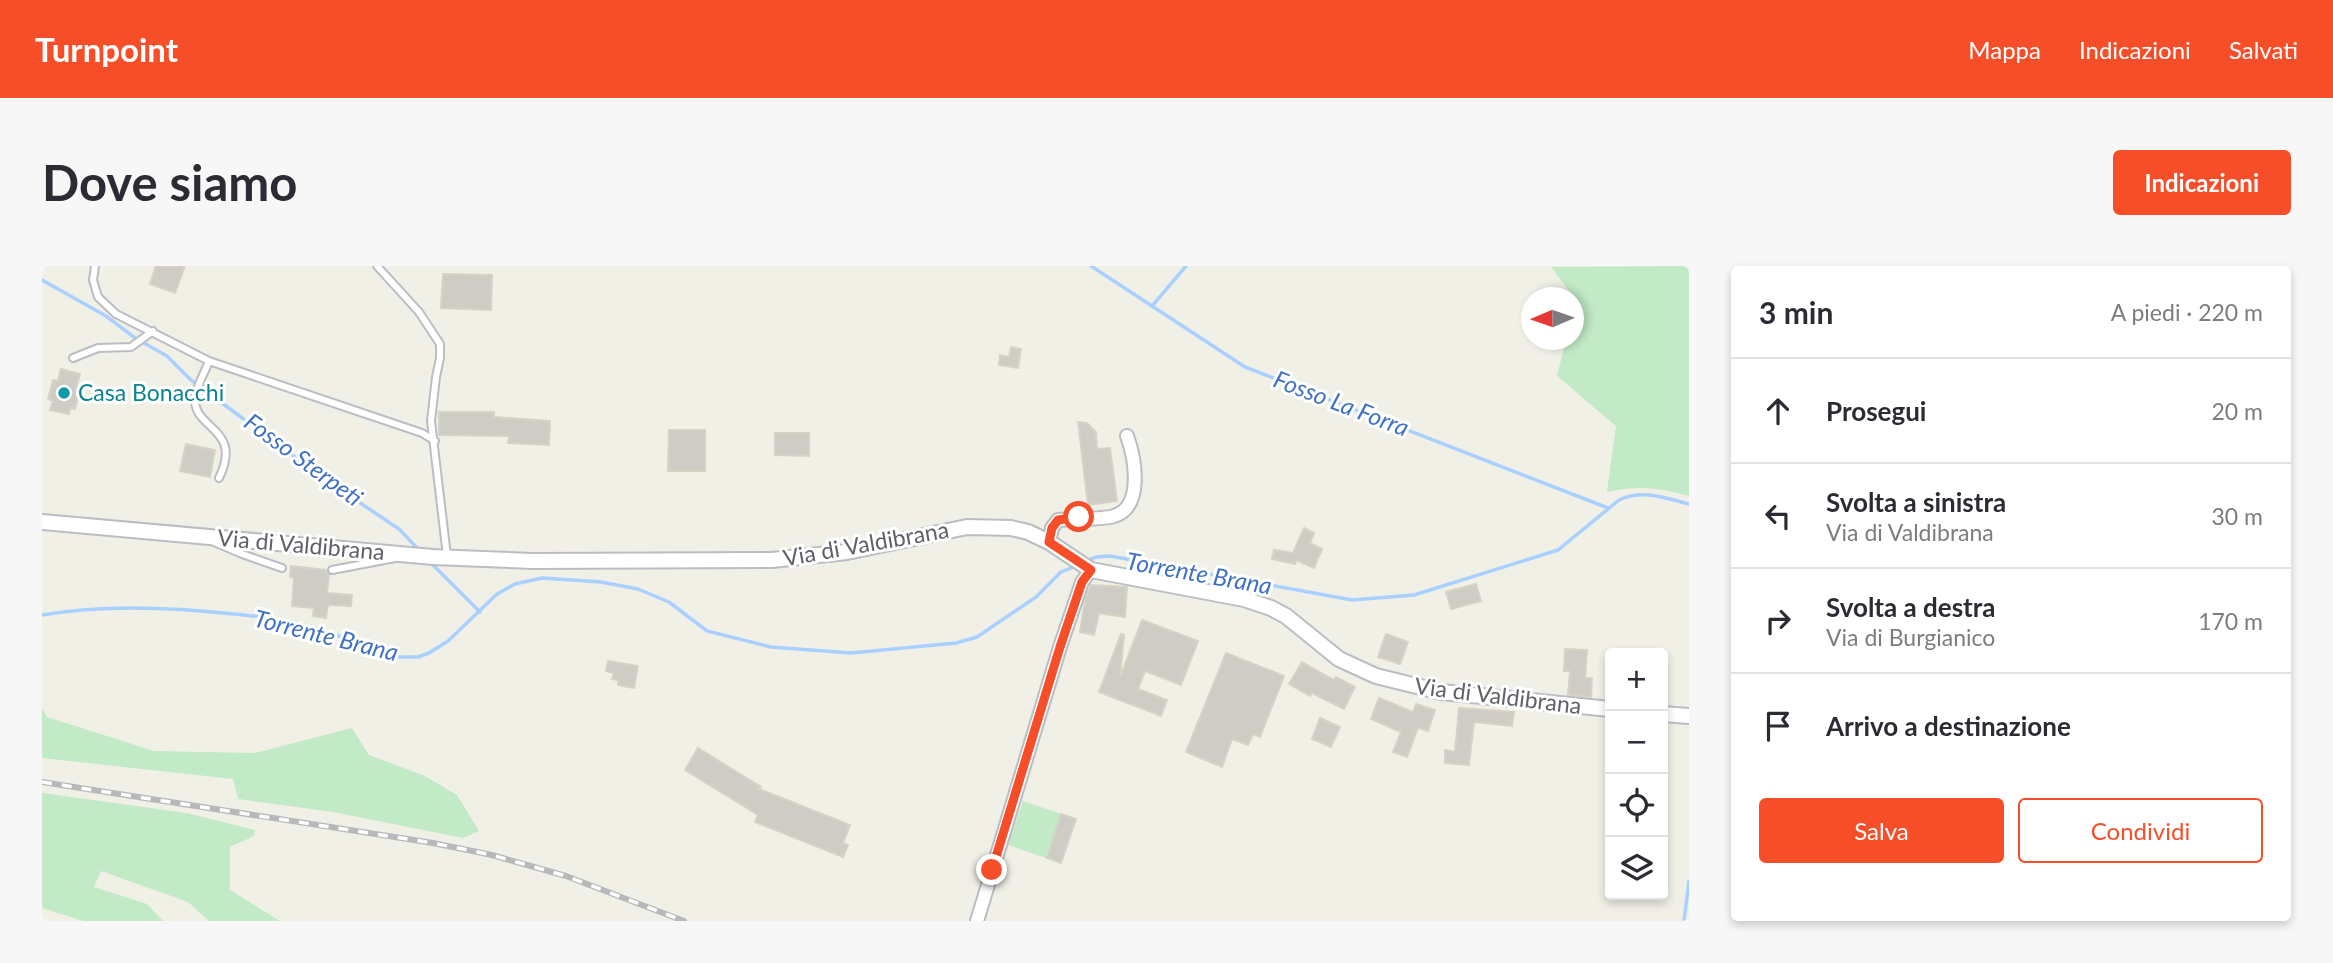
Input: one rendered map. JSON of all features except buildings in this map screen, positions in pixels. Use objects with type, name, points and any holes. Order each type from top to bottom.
[{"type":"street","points":[[1049,542],[1052,528],[1058,520],[1112,517],[1123,512],[1135,489],[1127,436]]},
{"type":"street","name":"Via di Valdibrana","points":[[42,522],[410,555],[519,561],[772,560],[847,552],[933,533],[988,526],[1028,532],[1049,542],[1088,569],[1244,599],[1271,607],[1339,659],[1376,676],[1441,692],[1605,708]]},
{"type":"street","points":[[977,921],[1060,647],[1088,569]]},
{"type":"street","points":[[1668,714],[1689,716]]},
{"type":"lane","points":[[95,266],[93,280],[98,297],[116,314],[209,361],[422,433],[435,441]]},
{"type":"lane","points":[[377,266],[419,312],[440,344],[431,421],[447,558]]},
{"type":"lane","points":[[73,358],[98,348],[131,347],[153,331]]},
{"type":"lane","points":[[209,361],[195,398],[199,412],[225,441],[227,460],[219,478]]},
{"type":"lane","points":[[202,537],[282,568]]},
{"type":"lane","points":[[332,570],[410,555]]},
{"type":"green space","points":[[1689,266],[1689,496],[1648,488],[1607,492],[1616,426],[1557,376],[1564,350],[1584,350],[1584,287],[1566,287],[1551,267]]},
{"type":"green space","points":[[42,708],[47,717],[154,751],[255,753],[352,728],[369,755],[425,776],[457,795],[479,831],[463,838],[333,812],[238,799],[233,779],[42,758]]},
{"type":"green space","points":[[42,793],[187,813],[255,830],[254,836],[230,847],[230,890],[280,921],[209,921],[188,902],[101,871],[94,887],[147,904],[163,921],[83,921],[42,908]]},
{"type":"green space","points":[[1023,801],[1076,819],[1061,863],[1008,845]]},
{"type":"waterway","name":"Fosso La Forra","points":[[1091,266],[1245,367],[1608,508]]},
{"type":"waterway","points":[[1152,306],[1186,266]]},
{"type":"waterway","name":"Fosso Sterpeti","points":[[42,280],[106,316],[135,338],[167,356],[191,380],[323,478],[399,529],[420,551]]},
{"type":"waterway","name":"Torrente Brana","points":[[1086,561],[1110,556],[1352,600],[1414,595],[1558,550],[1619,500],[1628,497],[1654,496],[1689,504]]},
{"type":"waterway","name":"Fosso Sterpeti","points":[[430,562],[480,612]]},
{"type":"waterway","name":"Torrente Brana","points":[[42,615],[90,609],[138,608],[261,617],[316,629],[400,657],[418,657],[448,641],[497,594],[515,584],[542,578],[601,582],[638,589],[669,602],[707,631],[771,647],[851,653],[956,643],[977,637],[1036,597],[1061,572],[1076,566]]},
{"type":"waterway","points":[[1684,921],[1689,881]]},
{"type":"railway","points":[[42,782],[433,843],[492,855],[566,876],[684,921]]},
{"type":"place","name":"Casa Bonacchi","points":[[64,393]]},
{"type":"route","points":[[992,870],[1060,647],[1082,582],[1091,570],[1049,542],[1052,528],[1058,520],[1079,517]]}]
